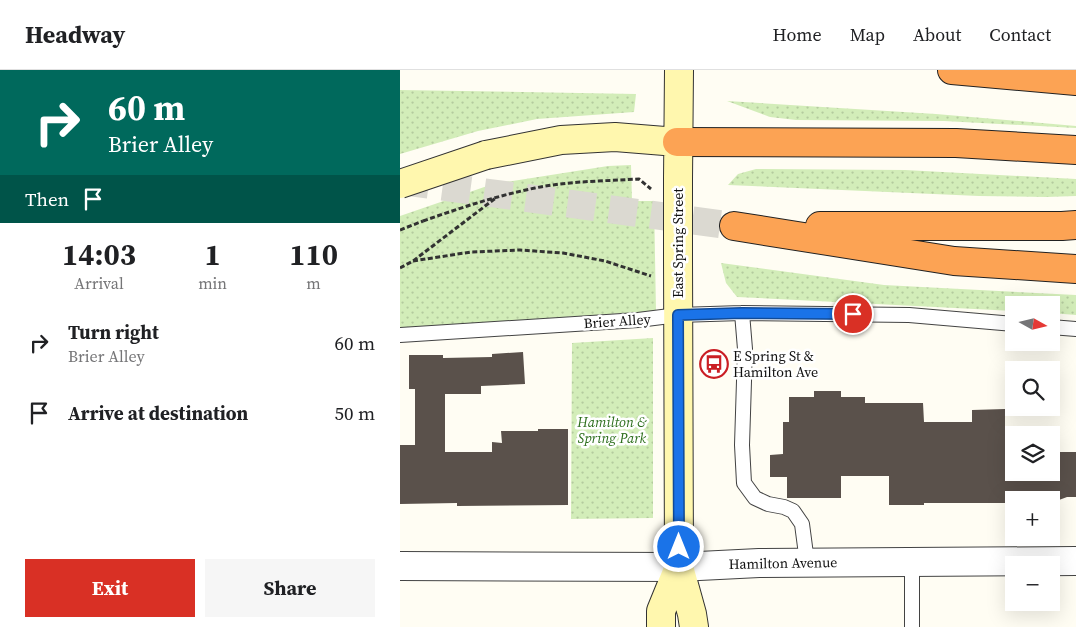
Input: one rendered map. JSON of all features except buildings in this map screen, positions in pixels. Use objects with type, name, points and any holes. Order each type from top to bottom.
[{"type":"highway","points":[[952,70],[1076,82]]},
{"type":"highway","points":[[677,142],[956,143],[1076,150]]},
{"type":"highway","points":[[1076,225],[734,226],[954,261],[1076,269]]},
{"type":"street","name":"East Spring Street","points":[[678,567],[678,257],[668,186],[677,142],[679,70]]},
{"type":"street","points":[[400,184],[486,155],[561,140],[615,137],[677,142]]},
{"type":"street","name":"Hamilton Avenue","points":[[400,566],[678,567],[759,562],[1076,561]]},
{"type":"street","points":[[661,627],[661,611],[678,567]]},
{"type":"street","points":[[678,567],[694,627]]},
{"type":"lane","name":"Brier Alley","points":[[400,335],[678,315],[742,313],[909,315],[1005,323]]},
{"type":"lane","points":[[742,313],[745,349],[742,445],[744,483],[755,498],[768,504],[793,510],[802,524],[807,562]]},
{"type":"lane","points":[[1060,328],[1076,329]]},
{"type":"lane","points":[[912,562],[912,627]]},
{"type":"path","points":[[400,230],[474,203],[536,188],[586,181],[639,179],[668,186]]},
{"type":"path","points":[[400,268],[413,261],[497,197]]},
{"type":"path","points":[[413,261],[472,252],[520,250],[563,253],[605,261],[659,278]]},
{"type":"green space","points":[[400,90],[636,94],[634,112],[537,119],[478,131],[400,154]]},
{"type":"green space","points":[[727,101],[936,114],[1076,126],[1076,128],[944,121],[796,120],[770,117]]},
{"type":"green space","points":[[631,165],[632,201],[654,201],[656,311],[400,328],[400,216],[493,184],[608,166]]},
{"type":"green space","points":[[756,169],[905,170],[1076,179],[1076,196],[979,196],[728,185],[738,174]]},
{"type":"green space","points":[[721,263],[884,285],[1076,295],[1076,315],[1060,314],[1060,296],[1005,296],[1005,311],[737,297],[726,283]]},
{"type":"green space","name":"Hamilton & Spring Park","points":[[653,338],[653,518],[571,519],[572,343]]},
{"type":"tunnel","points":[[401,181],[734,226]]},
{"type":"place","name":"E Spring St & Hamilton Ave","points":[[714,364]]},
{"type":"route","points":[[679,547],[678,315],[742,313],[853,314]]}]
